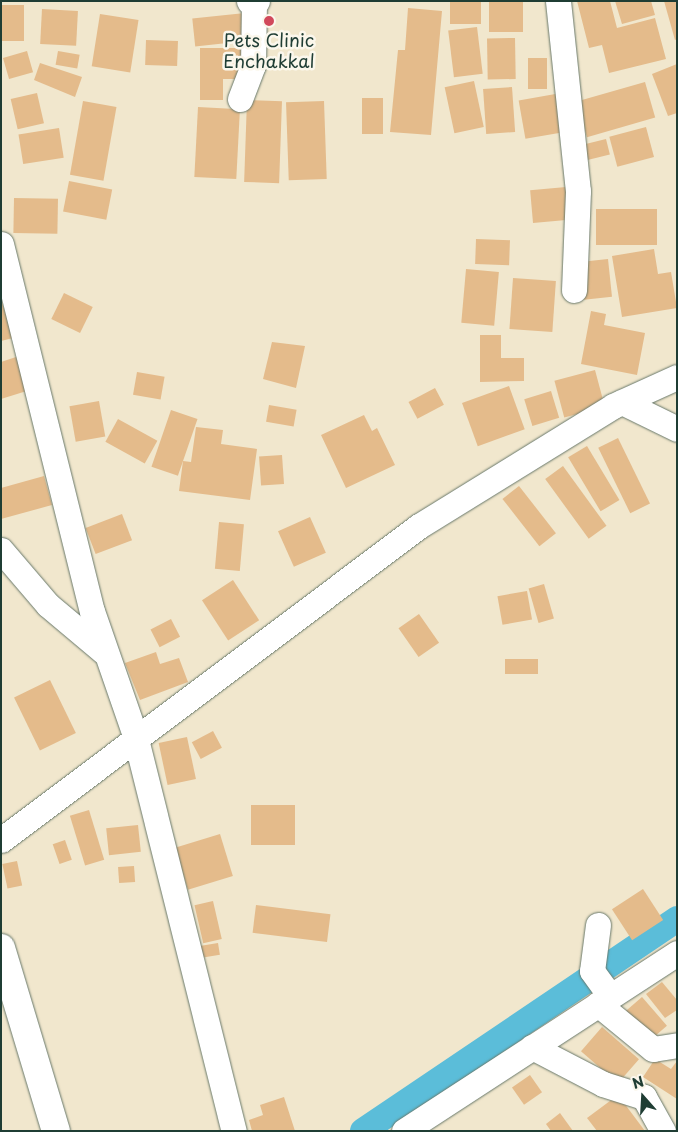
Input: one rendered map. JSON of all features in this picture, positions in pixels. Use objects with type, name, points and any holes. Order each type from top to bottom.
[{"type":"street","points":[[240,99],[253,65],[254,1]]},
{"type":"street","points":[[558,1],[578,191],[574,290]]},
{"type":"street","points":[[1,244],[104,652],[135,735],[234,1131]]},
{"type":"street","points":[[1,840],[135,735],[419,526],[622,402],[677,377]]},
{"type":"street","points":[[622,402],[677,429]]},
{"type":"street","points":[[1,550],[48,605],[104,652]]},
{"type":"street","points":[[598,925],[600,988],[653,1049],[677,1045]]},
{"type":"street","points":[[1,948],[56,1131]]},
{"type":"street","points":[[404,1131],[532,1047],[600,988],[677,953]]},
{"type":"street","points":[[532,1047],[603,1084],[644,1097],[663,1131]]},
{"type":"building","points":[[450,1],[481,1],[481,24],[450,24]]},
{"type":"building","points":[[489,1],[523,1],[523,32],[489,32]]},
{"type":"building","points":[[577,1],[610,1],[617,28],[655,18],[666,59],[609,73],[602,45],[589,48]]},
{"type":"building","points":[[615,1],[651,1],[655,15],[622,24]]},
{"type":"building","points":[[664,1],[677,1],[677,39],[675,40]]},
{"type":"building","points":[[1,5],[24,5],[24,41],[1,41]]},
{"type":"building","points":[[408,8],[442,11],[431,135],[390,132],[398,50],[405,50]]},
{"type":"building","points":[[42,9],[78,11],[76,46],[40,44]]},
{"type":"building","points":[[245,13],[248,41],[195,46],[192,19]]},
{"type":"building","points":[[100,14],[139,20],[130,72],[92,66]]},
{"type":"building","points":[[477,27],[483,74],[454,77],[448,31]]},
{"type":"building","points":[[487,38],[515,38],[516,79],[488,79]]},
{"type":"building","points":[[146,40],[178,41],[177,66],[145,65]]},
{"type":"building","points":[[200,48],[241,48],[241,79],[223,79],[223,100],[200,100]]},
{"type":"building","points":[[27,51],[33,72],[9,79],[3,58]]},
{"type":"building","points":[[58,51],[80,55],[77,69],[56,65]]},
{"type":"building","points":[[528,58],[547,58],[547,89],[528,89]]},
{"type":"building","points":[[40,63],[82,77],[75,97],[34,80]]},
{"type":"building","points":[[677,64],[677,113],[668,116],[652,74]]},
{"type":"building","points":[[474,81],[484,127],[454,133],[445,87]]},
{"type":"building","points":[[645,82],[655,118],[587,137],[577,102]]},
{"type":"building","points":[[512,87],[515,132],[486,134],[483,89]]},
{"type":"building","points":[[37,93],[44,123],[18,129],[11,99]]},
{"type":"building","points":[[561,93],[568,131],[525,139],[519,100]]},
{"type":"building","points":[[362,98],[383,98],[383,134],[362,134]]},
{"type":"building","points":[[247,100],[282,101],[279,183],[244,182]]},
{"type":"building","points":[[83,101],[116,107],[103,181],[70,175]]},
{"type":"building","points":[[324,101],[327,179],[289,180],[286,102]]},
{"type":"building","points":[[198,107],[240,109],[236,179],[194,177]]},
{"type":"building","points":[[646,127],[654,157],[617,167],[609,137]]},
{"type":"building","points":[[59,128],[64,158],[23,164],[19,134]]},
{"type":"building","points":[[606,139],[610,155],[588,160],[584,145]]},
{"type":"building","points":[[69,181],[112,189],[106,220],[63,211]]},
{"type":"building","points":[[566,187],[569,220],[533,223],[530,190]]},
{"type":"building","points":[[14,198],[58,199],[57,234],[13,233]]},
{"type":"building","points":[[596,209],[657,209],[657,245],[596,245]]},
{"type":"building","points":[[476,239],[510,240],[509,265],[475,264]]},
{"type":"building","points":[[654,249],[658,274],[671,272],[677,308],[622,317],[612,256]]},
{"type":"building","points":[[608,259],[612,297],[584,300],[580,262]]},
{"type":"building","points":[[466,269],[499,272],[494,326],[461,323]]},
{"type":"building","points":[[513,278],[556,281],[552,332],[509,329]]},
{"type":"building","points":[[64,293],[93,307],[80,333],[51,319]]},
{"type":"building","points":[[1,299],[13,338],[1,341]]},
{"type":"building","points":[[591,311],[606,314],[604,325],[645,333],[637,375],[581,364]]},
{"type":"building","points":[[480,335],[501,335],[501,358],[524,358],[524,381],[480,382]]},
{"type":"building","points":[[272,342],[305,346],[296,388],[263,379]]},
{"type":"building","points":[[22,355],[33,389],[1,399],[1,362]]},
{"type":"building","points":[[595,370],[605,407],[564,418],[554,381]]},
{"type":"building","points":[[137,372],[165,377],[161,400],[133,395]]},
{"type":"building","points":[[509,386],[525,429],[478,446],[462,403]]},
{"type":"building","points":[[435,388],[444,405],[417,419],[409,402]]},
{"type":"building","points":[[551,391],[559,418],[532,426],[524,399]]},
{"type":"building","points":[[99,401],[105,436],[76,442],[69,406]]},
{"type":"building","points":[[269,405],[297,410],[294,427],[266,422]]},
{"type":"building","points":[[171,410],[197,419],[178,476],[151,467]]},
{"type":"building","points":[[364,415],[372,431],[377,428],[395,465],[346,488],[321,435]]},
{"type":"building","points":[[118,419],[157,441],[145,464],[105,442]]},
{"type":"building","points":[[196,427],[223,430],[221,444],[257,449],[250,500],[179,491],[183,461],[191,462]]},
{"type":"building","points":[[618,438],[650,504],[630,513],[598,448]]},
{"type":"building","points":[[587,446],[619,500],[601,511],[568,457]]},
{"type":"building","points":[[282,455],[284,484],[261,486],[259,457]]},
{"type":"building","points":[[563,466],[606,526],[589,539],[545,479]]},
{"type":"building","points":[[44,476],[52,505],[1,519],[1,488]]},
{"type":"building","points":[[519,486],[556,533],[539,546],[502,499]]},
{"type":"building","points":[[122,514],[132,540],[96,554],[86,528]]},
{"type":"building","points":[[310,517],[326,553],[294,567],[278,531]]},
{"type":"building","points":[[219,522],[244,524],[240,571],[215,569]]},
{"type":"building","points":[[233,580],[259,620],[228,640],[202,600]]},
{"type":"building","points":[[544,584],[554,619],[539,623],[529,588]]},
{"type":"building","points":[[527,591],[532,620],[502,625],[497,596]]},
{"type":"building","points":[[419,614],[439,643],[419,657],[399,628]]},
{"type":"building","points":[[171,619],[180,637],[160,647],[151,629]]},
{"type":"building","points":[[156,652],[160,664],[179,658],[188,682],[140,700],[125,663]]},
{"type":"building","points":[[505,659],[538,659],[538,674],[505,674]]},
{"type":"building","points":[[50,680],[76,733],[40,751],[14,698]]},
{"type":"building","points":[[213,731],[222,748],[201,759],[192,742]]},
{"type":"building","points":[[187,737],[196,779],[168,785],[159,743]]},
{"type":"building","points":[[251,805],[295,805],[295,845],[251,845]]},
{"type":"building","points":[[89,810],[104,860],[85,866],[70,816]]},
{"type":"building","points":[[138,825],[141,852],[109,855],[106,828]]},
{"type":"building","points":[[220,834],[233,876],[188,890],[175,848]]},
{"type":"building","points":[[65,840],[72,860],[60,864],[53,844]]},
{"type":"building","points":[[17,861],[22,885],[8,889],[2,864]]},
{"type":"building","points":[[134,866],[135,882],[119,883],[118,867]]},
{"type":"building","points":[[643,889],[663,920],[632,940],[612,909]]},
{"type":"building","points":[[213,901],[222,939],[203,943],[194,905]]},
{"type":"building","points":[[256,905],[330,914],[327,942],[253,933]]},
{"type":"building","points":[[218,943],[220,955],[200,958],[198,946]]},
{"type":"building","points":[[662,982],[677,1000],[677,1010],[665,1018],[646,994]]},
{"type":"building","points":[[642,997],[667,1026],[650,1041],[625,1012]]},
{"type":"building","points":[[602,1027],[639,1059],[618,1083],[581,1051]]},
{"type":"building","points":[[655,1059],[671,1069],[677,1061],[677,1099],[643,1077]]},
{"type":"building","points":[[530,1075],[542,1092],[524,1105],[512,1088]]},
{"type":"building","points":[[618,1095],[645,1131],[597,1131],[587,1118]]},
{"type":"building","points":[[284,1097],[295,1131],[252,1131],[249,1120],[263,1115],[260,1105]]},
{"type":"building","points":[[560,1113],[573,1131],[551,1131],[546,1124]]},
{"type":"waterway","points":[[363,1131],[677,919]]},
{"type":"place","name":"Pets Clinic Enchakkal","points":[[269,21]]}]
